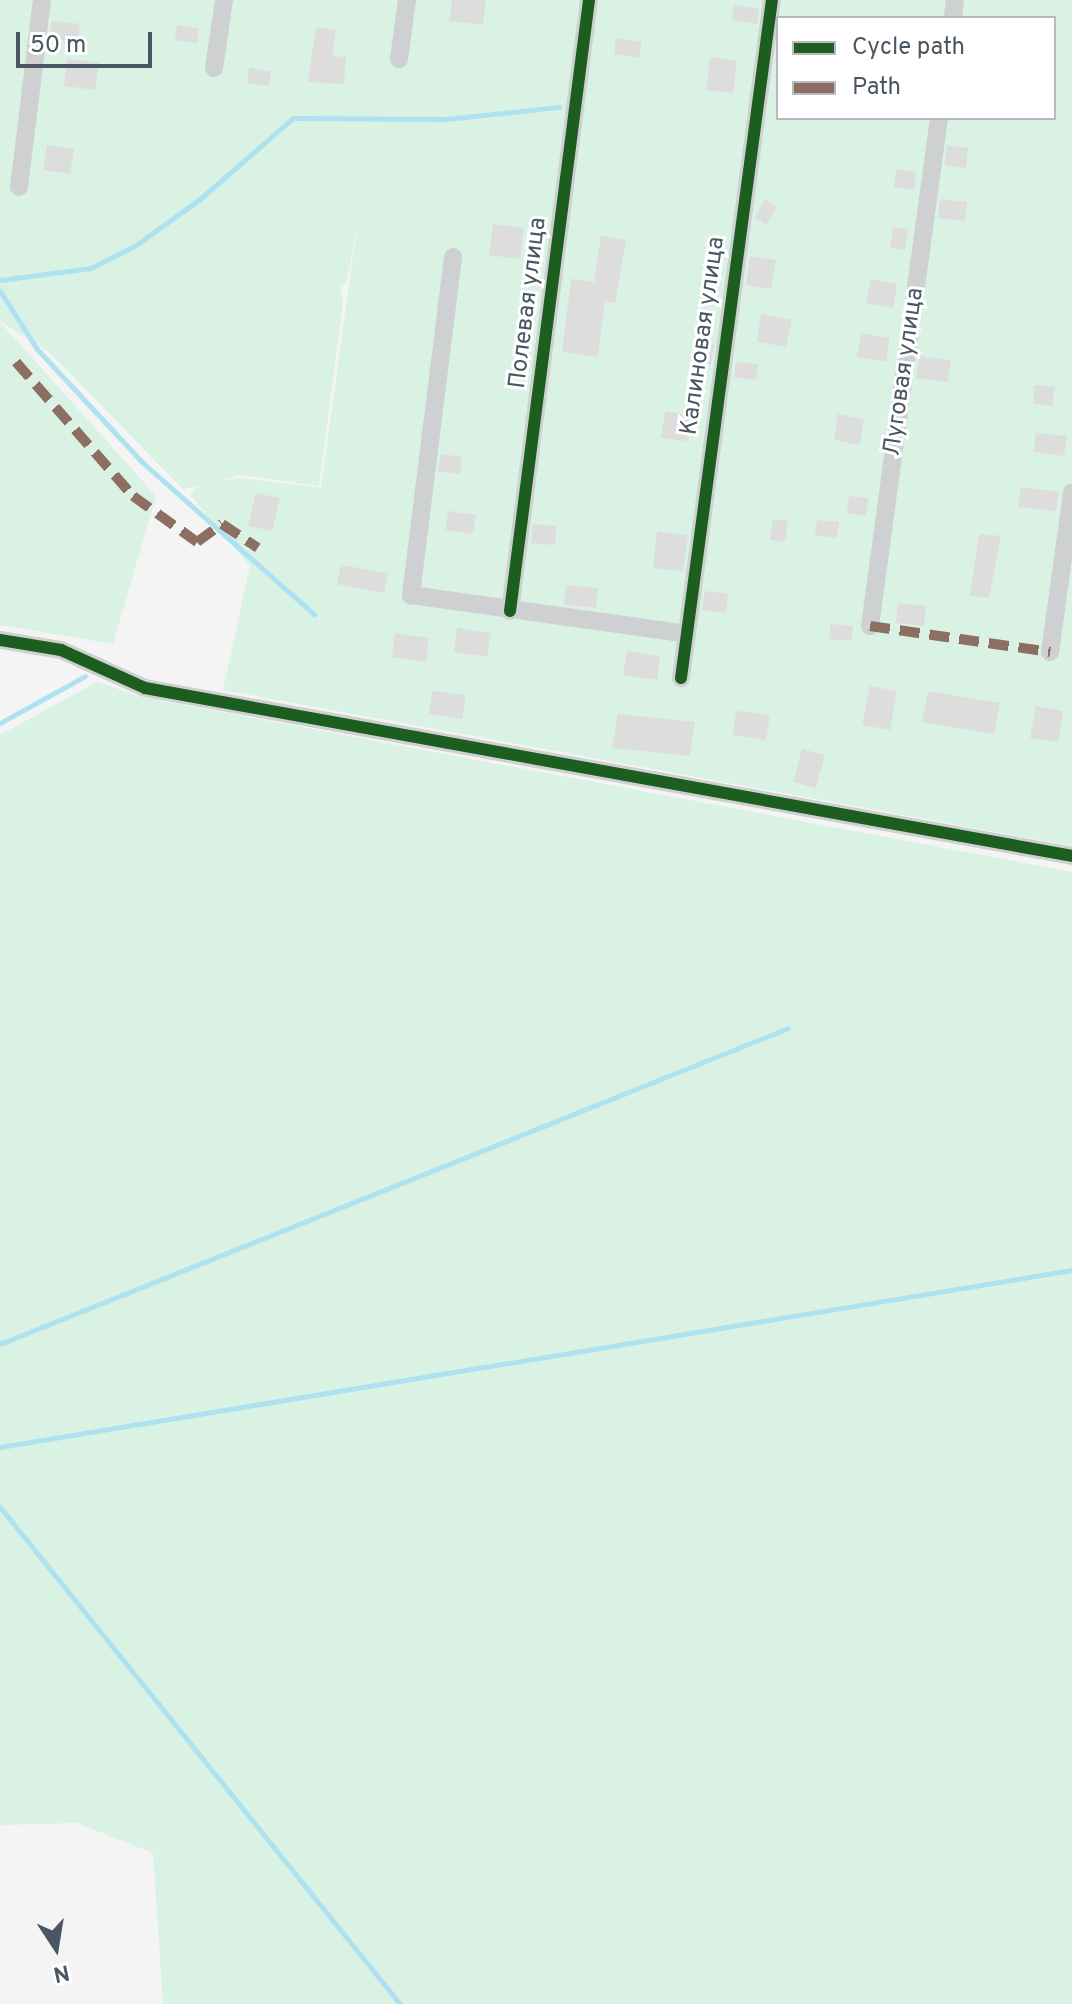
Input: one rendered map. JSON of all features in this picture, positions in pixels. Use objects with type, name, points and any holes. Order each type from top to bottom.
[{"type":"street","points":[[19,187],[42,0]]},
{"type":"street","points":[[214,68],[224,0]]},
{"type":"street","points":[[399,59],[407,0]]},
{"type":"street","name":"Полевая улица","points":[[510,611],[589,0]]},
{"type":"street","name":"Калиновая улица","points":[[681,678],[772,0]]},
{"type":"street","name":"Луговая улица","points":[[870,626],[939,120]]},
{"type":"street","points":[[453,257],[411,595],[687,634]]},
{"type":"street","points":[[1050,652],[1072,493]]},
{"type":"street","points":[[0,640],[61,650],[145,688],[1072,856]]},
{"type":"green space","points":[[0,0],[1072,0],[1072,846],[223,690],[250,566],[190,495],[198,486],[183,489],[50,353],[0,321]],"holes":[[[358,219],[321,488],[239,478],[222,481],[239,475],[319,486],[343,303],[340,287],[347,281]]]},
{"type":"green space","points":[[0,322],[156,496],[113,644],[0,625]]},
{"type":"green space","points":[[97,682],[142,697],[1072,872],[1072,2004],[163,2004],[153,1853],[77,1823],[0,1825],[0,735]]},
{"type":"building","points":[[452,0],[486,0],[483,25],[449,21]]},
{"type":"building","points":[[734,5],[759,9],[757,24],[732,20]]},
{"type":"building","points":[[52,21],[80,24],[77,42],[49,38]]},
{"type":"building","points":[[177,25],[199,28],[197,43],[175,40]]},
{"type":"building","points":[[316,27],[336,30],[332,56],[346,57],[344,84],[308,82]]},
{"type":"building","points":[[616,38],[642,42],[639,58],[614,54]]},
{"type":"building","points":[[710,57],[737,61],[733,93],[706,90]]},
{"type":"building","points":[[67,59],[99,62],[95,90],[64,86]]},
{"type":"building","points":[[249,68],[271,71],[269,86],[247,83]]},
{"type":"building","points":[[47,145],[74,149],[70,174],[43,170]]},
{"type":"building","points":[[947,145],[968,148],[966,168],[945,165]]},
{"type":"building","points":[[896,169],[916,172],[914,190],[894,187]]},
{"type":"building","points":[[765,199],[777,207],[766,225],[755,218]]},
{"type":"building","points":[[940,199],[967,202],[965,221],[938,218]]},
{"type":"building","points":[[493,224],[524,228],[520,259],[489,255]]},
{"type":"building","points":[[893,227],[908,229],[905,250],[890,248]]},
{"type":"building","points":[[601,236],[626,240],[615,303],[605,301],[598,357],[562,352],[571,279],[594,282]]},
{"type":"building","points":[[750,256],[776,260],[771,289],[746,285]]},
{"type":"building","points":[[871,279],[897,284],[893,308],[866,303]]},
{"type":"building","points":[[761,314],[792,320],[786,347],[757,342]]},
{"type":"building","points":[[861,333],[890,338],[886,362],[857,357]]},
{"type":"building","points":[[694,343],[714,345],[711,365],[691,363]]},
{"type":"building","points":[[919,356],[951,360],[948,382],[916,378]]},
{"type":"building","points":[[736,362],[758,364],[756,380],[734,377]]},
{"type":"building","points":[[1035,385],[1055,387],[1052,406],[1033,404]]},
{"type":"building","points":[[665,411],[692,415],[688,441],[661,438]]},
{"type":"building","points":[[838,414],[864,419],[860,445],[834,440]]},
{"type":"building","points":[[1036,433],[1067,436],[1064,456],[1033,452]]},
{"type":"building","points":[[441,454],[462,457],[460,474],[438,471]]},
{"type":"building","points":[[1021,487],[1059,492],[1056,511],[1018,507]]},
{"type":"building","points":[[256,493],[280,498],[272,531],[248,526]]},
{"type":"building","points":[[849,496],[868,498],[866,516],[847,513]]},
{"type":"building","points":[[448,511],[476,515],[473,534],[446,530]]},
{"type":"building","points":[[773,519],[788,521],[785,542],[770,540]]},
{"type":"building","points":[[817,520],[839,522],[837,538],[815,535]]},
{"type":"building","points":[[533,524],[557,526],[555,545],[531,543]]},
{"type":"building","points":[[657,532],[688,535],[683,571],[653,568]]},
{"type":"building","points":[[979,534],[1001,536],[989,598],[970,596]]},
{"type":"building","points":[[341,565],[388,573],[384,593],[337,584]]},
{"type":"building","points":[[566,585],[598,588],[596,608],[564,605]]},
{"type":"building","points":[[705,591],[728,594],[726,613],[702,610]]},
{"type":"building","points":[[898,603],[926,606],[924,626],[896,623]]},
{"type":"building","points":[[831,624],[853,626],[851,641],[829,639]]},
{"type":"building","points":[[457,628],[491,633],[487,657],[454,652]]},
{"type":"building","points":[[395,633],[429,638],[426,662],[392,657]]},
{"type":"building","points":[[627,651],[660,656],[657,680],[623,675]]},
{"type":"building","points":[[870,686],[897,691],[890,730],[862,725]]},
{"type":"building","points":[[432,691],[466,695],[462,719],[429,714]]},
{"type":"building","points":[[928,691],[1000,703],[994,734],[922,722]]},
{"type":"building","points":[[1036,706],[1063,711],[1058,742],[1030,738]]},
{"type":"building","points":[[736,711],[770,715],[766,740],[733,735]]},
{"type":"building","points":[[618,714],[695,722],[690,756],[612,748]]},
{"type":"building","points":[[802,749],[825,755],[816,788],[793,782]]},
{"type":"waterway","points":[[0,280],[91,268],[136,245],[200,199],[293,118],[446,119],[559,107]]},
{"type":"waterway","points":[[0,291],[37,349],[142,462],[314,614]]},
{"type":"waterway","points":[[0,723],[85,676]]},
{"type":"waterway","points":[[0,1344],[788,1028]]},
{"type":"waterway","points":[[0,1447],[1071,1270]]},
{"type":"waterway","points":[[0,1507],[400,2004]]},
{"type":"marked path","points":[[16,362],[133,496],[197,542],[222,524],[258,548]]},
{"type":"marked path","points":[[870,626],[1050,652]]},
{"type":"cycle path","points":[[510,611],[589,0]]},
{"type":"cycle path","points":[[681,678],[772,0]]},
{"type":"cycle path","points":[[0,640],[61,650],[145,688],[1072,856]]}]
